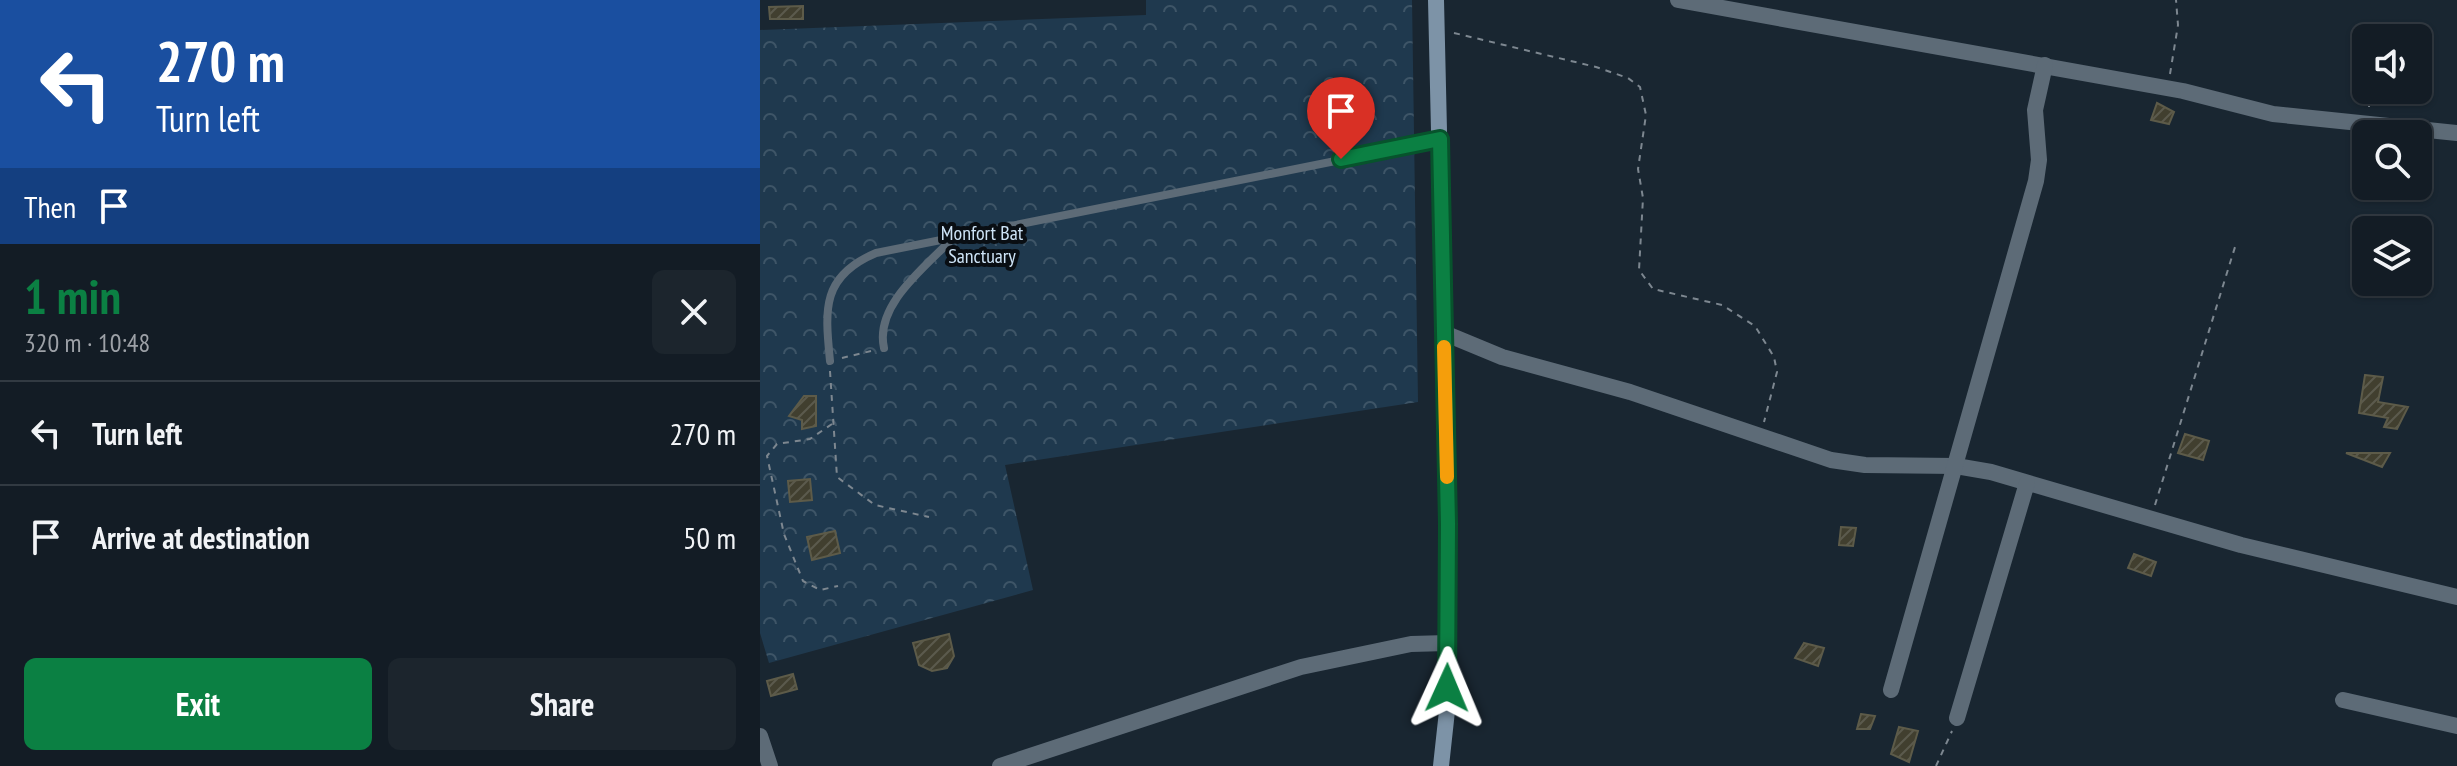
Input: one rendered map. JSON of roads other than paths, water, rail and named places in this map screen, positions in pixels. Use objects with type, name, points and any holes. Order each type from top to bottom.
[{"type":"main road","points":[[1436,0],[1447,643],[1447,711],[1441,766]]},
{"type":"street","points":[[1678,0],[2167,88],[2273,114],[2457,133]]},
{"type":"street","points":[[1891,690],[2036,181],[2039,160],[2035,110],[2045,65]]},
{"type":"street","points":[[1444,333],[1502,357],[1630,392],[1847,464],[1956,466],[2151,517],[2241,545],[2457,597]]},
{"type":"street","points":[[1957,718],[2027,483]]},
{"type":"street","points":[[1000,766],[1301,667],[1411,644],[1447,643]]},
{"type":"street","points":[[2343,700],[2457,726]]},
{"type":"street","points":[[760,736],[770,766]]},
{"type":"lane","points":[[830,361],[826,317],[830,292],[842,273],[855,262],[876,253],[1440,139]]},
{"type":"lane","points":[[884,348],[881,336],[888,312],[955,235]]},
{"type":"park label","name":"Monfort Bat Sanctuary","points":[[982,244]]}]
